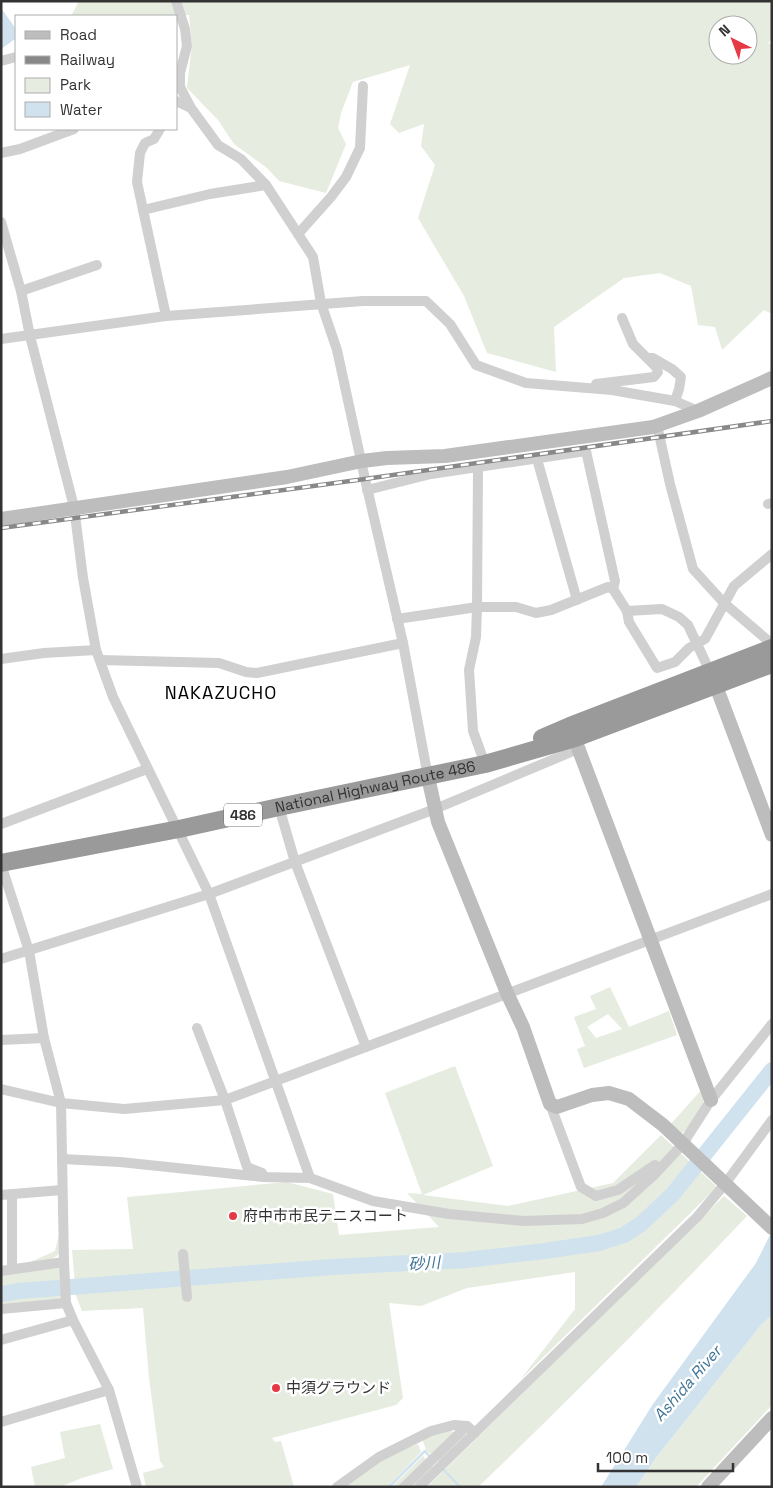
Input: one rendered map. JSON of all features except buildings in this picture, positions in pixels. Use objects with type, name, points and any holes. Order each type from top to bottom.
[{"type":"highway","name":"National Highway Route 486","points":[[1,863],[179,829],[485,764],[713,678],[772,648]]},
{"type":"highway","name":"National Highway Route 486","points":[[713,678],[772,664]]},
{"type":"street","points":[[176,1],[185,28],[187,46],[180,73],[180,86],[190,108],[218,145],[240,159],[266,185],[313,257],[321,304],[337,350],[403,643],[438,822],[507,993],[523,1027],[581,1187],[596,1196],[618,1190],[685,1147]]},
{"type":"street","points":[[1,62],[15,57]]},
{"type":"street","points":[[298,234],[332,197],[346,177],[360,148],[363,86]]},
{"type":"street","points":[[178,102],[190,108]]},
{"type":"street","points":[[1,153],[20,149],[71,130]]},
{"type":"street","points":[[159,130],[154,139],[145,143],[140,152],[137,182],[166,316]]},
{"type":"street","points":[[143,210],[210,194],[266,185]]},
{"type":"street","points":[[1,222],[21,291],[30,336],[74,508],[83,578],[98,655],[113,697],[210,894],[310,1178]]},
{"type":"street","points":[[21,291],[97,265]]},
{"type":"street","points":[[1,339],[166,316],[363,301],[426,301],[450,324],[476,365],[526,383],[612,390],[675,401],[698,411]]},
{"type":"street","points":[[586,388],[590,385],[654,377],[658,372],[648,358],[633,344],[622,318]]},
{"type":"street","points":[[648,358],[653,358],[681,376],[680,390],[675,401]]},
{"type":"street","points":[[1,519],[287,477],[362,461],[445,456],[657,425],[698,411],[772,378]]},
{"type":"street","points":[[657,425],[670,484],[694,569],[724,603],[772,644]]},
{"type":"street","points":[[367,490],[431,474],[586,452],[615,581],[613,589]]},
{"type":"street","points":[[537,459],[577,600]]},
{"type":"street","points":[[478,468],[478,607],[476,637],[469,670],[473,732],[485,764]]},
{"type":"street","points":[[397,619],[478,607],[516,606],[536,613],[551,610],[608,587],[613,589],[627,611],[629,622],[657,668],[675,662],[689,648],[705,640],[734,586],[772,554]]},
{"type":"street","points":[[627,611],[662,609],[679,617],[688,625],[713,678],[772,835]]},
{"type":"street","points":[[1,660],[44,653],[98,655],[219,663],[246,672],[257,673],[403,643]]},
{"type":"street","points":[[1,959],[210,894],[435,809],[571,752],[572,732]]},
{"type":"street","points":[[572,732],[712,1100]]},
{"type":"street","points":[[1,824],[147,769]]},
{"type":"street","points":[[278,807],[295,862],[366,1047]]},
{"type":"street","points":[[1,863],[29,951],[44,1038],[61,1104],[66,1302],[73,1320],[109,1390],[137,1487]]},
{"type":"street","points":[[1,1089],[61,1104],[124,1109],[225,1100],[772,894]]},
{"type":"street","points":[[62,1160],[120,1162],[264,1177],[310,1178],[373,1201],[449,1214],[524,1221],[582,1219],[603,1213],[623,1203],[685,1147],[712,1100],[772,1024]]},
{"type":"street","points":[[197,1028],[225,1100],[247,1167],[262,1173],[264,1177]]},
{"type":"street","points":[[1,1040],[44,1038]]},
{"type":"street","points":[[550,1104],[557,1107],[592,1095],[609,1093],[629,1100],[663,1125],[772,1228]]},
{"type":"street","points":[[404,1487],[471,1429],[697,1217],[726,1185],[772,1120]]},
{"type":"street","points":[[1,1195],[62,1190]]},
{"type":"street","points":[[12,1194],[12,1269]]},
{"type":"street","points":[[183,1254],[187,1297]]},
{"type":"street","points":[[1,1270],[64,1262]]},
{"type":"street","points":[[1,1309],[66,1302]]},
{"type":"street","points":[[1,1340],[73,1320]]},
{"type":"street","points":[[1,1422],[109,1390]]},
{"type":"street","points":[[708,1487],[772,1418]]},
{"type":"street","points":[[337,1487],[379,1457],[431,1431],[454,1425],[471,1429]]},
{"type":"street","points":[[419,1487],[471,1429]]},
{"type":"green space","points":[[79,1],[772,1],[772,39],[768,43],[772,45],[772,314],[764,310],[722,350],[715,327],[698,325],[691,286],[660,273],[624,278],[554,327],[556,372],[487,353],[464,296],[418,218],[435,165],[421,146],[424,124],[399,133],[390,124],[410,65],[353,82],[341,113],[338,128],[346,144],[326,193],[279,181],[267,168],[234,144],[218,120],[187,88],[192,45],[189,15],[72,15]]},
{"type":"green space","points":[[610,987],[629,1027],[669,1011],[677,1035],[584,1068],[577,1049],[585,1046],[574,1017],[596,1009],[590,996]],"holes":[[[608,1014],[622,1029],[596,1038],[587,1027]]]},
{"type":"green space","points":[[455,1066],[493,1166],[423,1195],[508,1206],[613,1183],[661,1135],[717,1187],[520,1380],[575,1309],[575,1272],[467,1288],[421,1306],[389,1303],[403,1398],[396,1405],[272,1438],[275,1442],[281,1441],[294,1487],[146,1487],[143,1473],[164,1467],[160,1461],[149,1378],[143,1308],[82,1311],[76,1296],[72,1250],[133,1249],[127,1197],[287,1182],[333,1194],[339,1235],[439,1227],[407,1193],[422,1194],[385,1093]]},
{"type":"green space","points":[[703,1088],[704,1100],[699,1113],[687,1130],[682,1133],[670,1125]]},
{"type":"green space","points":[[724,1196],[747,1216],[547,1420],[478,1487],[427,1487]]},
{"type":"green space","points":[[59,1235],[61,1252],[58,1255],[46,1261],[28,1263],[55,1251]]},
{"type":"green space","points":[[60,1266],[62,1299],[1,1304],[1,1273]]},
{"type":"green space","points":[[772,1315],[772,1405],[696,1487],[636,1487],[655,1459],[761,1325]]},
{"type":"green space","points":[[100,1424],[113,1469],[60,1487],[35,1487],[31,1467],[65,1458],[60,1432]]},
{"type":"green space","points":[[447,1430],[465,1435],[464,1440],[440,1462],[426,1450],[422,1438]]},
{"type":"green space","points":[[418,1444],[421,1452],[387,1487],[341,1487],[382,1457]]},
{"type":"green space","points":[[423,1456],[433,1467],[413,1487],[392,1487]]},
{"type":"water","points":[[1,8],[15,28],[15,39],[1,49]]},
{"type":"water","name":"Ashida River","points":[[772,1231],[772,1315],[761,1325],[655,1459],[636,1487],[601,1487],[653,1404],[756,1263]]},
{"type":"waterway","name":"砂川","points":[[1,1294],[19,1291],[332,1267],[466,1260],[599,1243],[624,1235],[641,1224],[673,1194],[772,1070]]},
{"type":"waterway","points":[[389,1487],[425,1451],[430,1457]]},
{"type":"waterway","points":[[443,1469],[460,1487]]},
{"type":"railway","points":[[1,528],[365,479],[772,421]]},
{"type":"place","name":"府中市市民テニスコート","points":[[233,1216]]},
{"type":"place","name":"中須グラウンド","points":[[276,1388]]},
{"type":"district","name":"NAKAZUCHO","points":[[221,693]]}]
